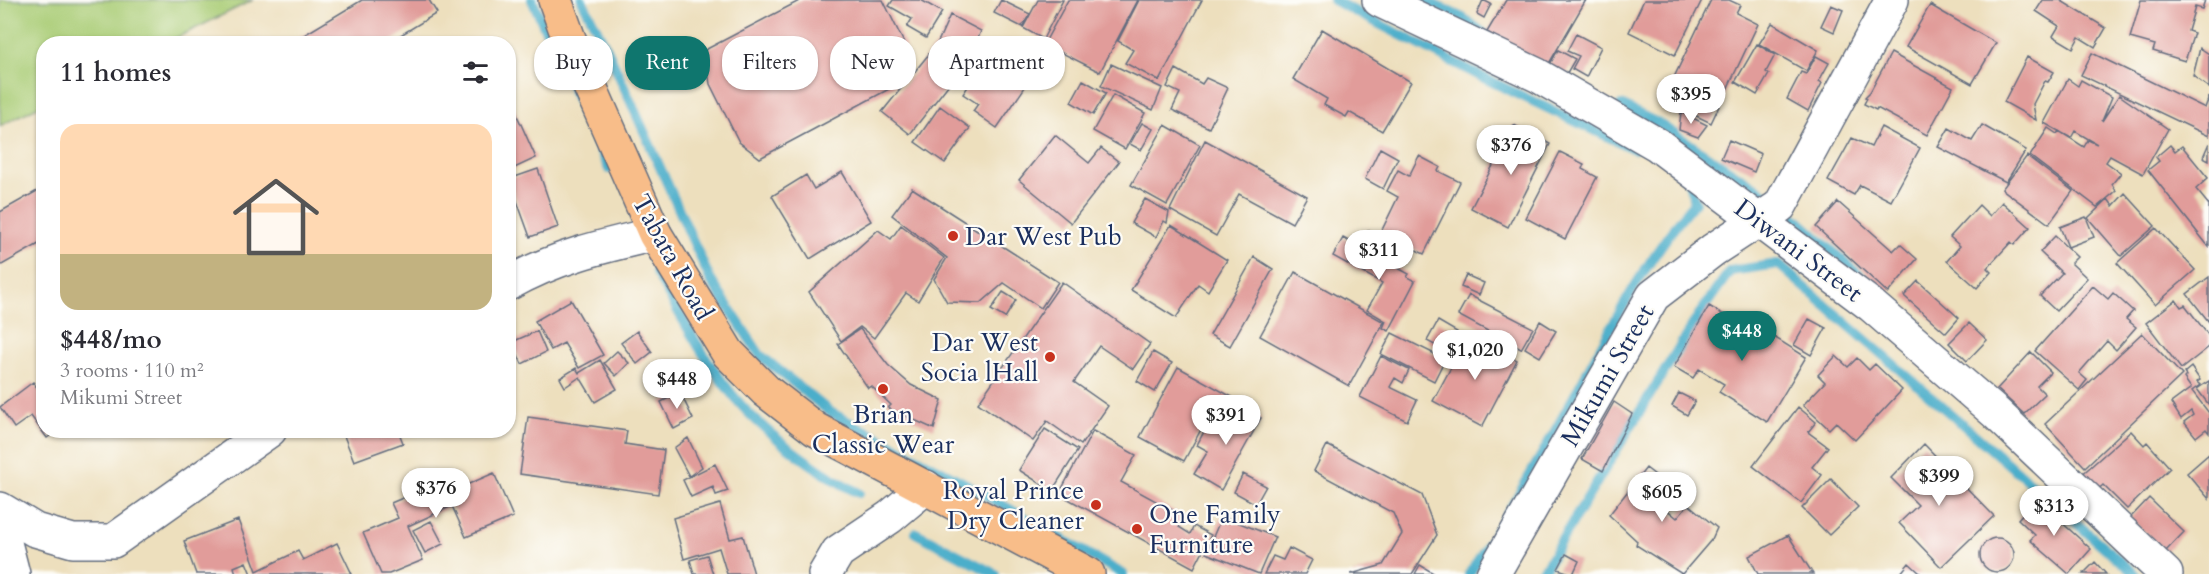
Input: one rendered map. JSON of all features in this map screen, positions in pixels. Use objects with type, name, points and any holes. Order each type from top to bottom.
[{"type":"main road","name":"Tabata Road","points":[[555,0],[569,39],[654,234],[728,353],[766,391],[815,429],[1088,574]]},
{"type":"street","name":"Diwani Street","points":[[1379,0],[1547,81],[1658,145],[1872,304],[1987,405],[2166,574]]},
{"type":"street","name":"Mikumi Street","points":[[1493,574],[1653,296],[1713,250],[1780,206],[1892,0]]},
{"type":"street","points":[[516,279],[539,266],[584,250],[654,234]]},
{"type":"street","points":[[1,510],[35,530],[54,536],[73,541],[112,541],[259,438]]},
{"type":"street","points":[[825,574],[838,552],[890,516],[926,487]]},
{"type":"street","points":[[1,510],[4,539],[13,574]]},
{"type":"green space","points":[[0,0],[253,0],[180,36],[36,36],[36,108],[0,126]]},
{"type":"building","points":[[362,0],[429,0],[437,13],[399,36],[302,36]]},
{"type":"building","points":[[801,0],[883,0],[901,36],[830,36],[830,90],[887,90],[760,158],[739,142],[710,84],[710,47],[722,41],[722,90],[818,90],[818,36],[732,36]]},
{"type":"building","points":[[893,0],[921,0],[942,12],[926,38],[907,27],[912,19],[889,6]]},
{"type":"building","points":[[1001,0],[1030,14],[1022,27],[994,13]]},
{"type":"building","points":[[1038,0],[1063,0],[1045,36],[1038,36],[1023,28]]},
{"type":"building","points":[[1068,0],[1138,0],[1100,72],[1065,54],[1065,36],[1048,36]]},
{"type":"building","points":[[1139,0],[1202,0],[1159,81],[1125,63],[1133,50],[1118,41]]},
{"type":"building","points":[[1483,0],[1491,4],[1484,18],[1477,14]]},
{"type":"building","points":[[1506,0],[1586,0],[1547,67],[1487,32]]},
{"type":"building","points":[[1644,0],[1702,0],[1675,55],[1629,32]]},
{"type":"building","points":[[1711,0],[1729,0],[1740,5],[1736,13],[1758,24],[1711,123],[1682,109],[1685,101],[1667,92]]},
{"type":"building","points":[[2043,0],[2060,0],[2106,28],[2095,47],[2079,37],[2073,48],[2053,36],[2059,26],[2036,11]]},
{"type":"building","points":[[2141,0],[2205,0],[2202,9],[2195,7],[2188,31],[2194,33],[2185,61],[2153,51],[2155,45],[2130,38]]},
{"type":"building","points":[[1831,5],[1843,10],[1834,32],[1821,26]]},
{"type":"building","points":[[1930,5],[1996,43],[1972,84],[1906,47]]},
{"type":"building","points":[[950,15],[981,31],[979,36],[941,36]]},
{"type":"building","points":[[1772,23],[1818,50],[1806,71],[1759,44]]},
{"type":"building","points":[[1322,29],[1411,82],[1382,131],[1349,112],[1346,117],[1324,105],[1327,99],[1293,79]]},
{"type":"building","points":[[1576,34],[1601,47],[1586,77],[1572,69],[1579,56],[1567,51]]},
{"type":"building","points":[[1757,44],[1775,55],[1766,72],[1769,74],[1757,95],[1735,82]]},
{"type":"building","points":[[2200,48],[2209,54],[2209,88],[2193,76]]},
{"type":"building","points":[[1558,50],[1575,59],[1564,78],[1548,68]]},
{"type":"building","points":[[1891,53],[1953,87],[1927,135],[1877,108],[1876,110],[1864,104],[1867,98],[1865,97]]},
{"type":"building","points":[[2092,53],[2205,108],[2209,97],[2209,136],[2081,75]]},
{"type":"building","points":[[928,55],[928,90],[944,90],[910,134],[882,112],[900,90],[916,90],[916,70]]},
{"type":"building","points":[[1816,56],[1829,63],[1819,81],[1822,83],[1808,111],[1787,99],[1801,72],[1806,74]]},
{"type":"building","points":[[2027,57],[2054,72],[2048,82],[2045,81],[2033,104],[2036,120],[2004,102]]},
{"type":"building","points":[[1111,64],[1162,88],[1153,110],[1101,86]]},
{"type":"building","points":[[1176,69],[1202,84],[1206,78],[1228,88],[1209,128],[1172,110],[1180,93],[1167,87]]},
{"type":"building","points":[[2068,79],[2078,86],[2081,80],[2112,97],[2102,121],[2119,95],[2168,129],[2143,174],[2110,156],[2106,162],[2121,173],[2112,184],[2116,191],[2097,207],[2030,156],[2048,128],[2057,134],[2059,131],[2044,123]],"holes":[[[2075,131],[2097,144],[2088,140],[2084,147],[2063,134],[2071,138]]]},
{"type":"building","points":[[1083,80],[1106,93],[1093,115],[1071,102]]},
{"type":"building","points":[[966,90],[1023,90],[997,128],[973,111],[978,104],[963,94]]},
{"type":"building","points":[[1113,95],[1145,113],[1125,149],[1093,131]]},
{"type":"building","points":[[940,106],[970,128],[945,163],[915,142]]},
{"type":"building","points":[[1681,112],[1707,125],[1698,137],[1679,130]]},
{"type":"building","points":[[516,113],[536,158],[516,167]]},
{"type":"building","points":[[1142,123],[1153,129],[1141,150],[1130,144]]},
{"type":"building","points":[[1165,125],[1200,145],[1167,205],[1131,185]]},
{"type":"building","points":[[1514,125],[1550,144],[1508,227],[1471,208]]},
{"type":"building","points":[[1982,125],[2026,150],[2006,182],[1938,147],[1949,128],[1972,141]]},
{"type":"building","points":[[1881,127],[1920,148],[1891,201],[1860,185],[1854,195],[1828,181],[1852,138],[1871,147]]},
{"type":"building","points":[[1055,135],[1089,163],[1101,148],[1119,162],[1071,223],[1019,180]]},
{"type":"building","points":[[1205,140],[1307,196],[1292,223],[1239,194],[1216,236],[1170,210]]},
{"type":"building","points":[[1729,140],[1761,154],[1754,172],[1721,158]]},
{"type":"building","points":[[2209,143],[2209,160],[2203,157]]},
{"type":"building","points":[[2170,145],[2175,151],[2182,146],[2208,178],[2196,189],[2209,205],[2209,247],[2148,170],[2159,161],[2156,157]]},
{"type":"building","points":[[1380,148],[1398,158],[1383,189],[1365,179]]},
{"type":"building","points":[[1560,152],[1584,164],[1582,169],[1597,177],[1565,239],[1526,218]]},
{"type":"building","points":[[1419,156],[1440,167],[1438,171],[1460,182],[1424,254],[1381,232],[1398,197],[1387,191],[1398,170],[1409,176]]},
{"type":"building","points":[[2027,156],[2073,191],[2049,224],[2002,189]]},
{"type":"building","points":[[538,169],[558,227],[530,237],[516,198],[516,177]]},
{"type":"building","points":[[842,172],[871,221],[810,259],[772,196],[806,175],[814,189]]},
{"type":"building","name":"Dar West Pub","points":[[912,188],[1058,282],[1041,308],[1004,283],[981,303],[947,302],[934,279],[947,258],[892,215]]},
{"type":"building","points":[[36,192],[36,246],[0,266],[0,212]]},
{"type":"building","points":[[2125,193],[2155,226],[2121,256],[2088,218],[2108,199],[2113,206]]},
{"type":"building","points":[[1145,199],[1169,212],[1167,223],[1164,221],[1156,237],[1131,223]]},
{"type":"building","points":[[1838,202],[1893,251],[1900,244],[1917,259],[1888,293],[1816,227]]},
{"type":"building","points":[[2002,202],[2030,227],[2014,245],[2011,242],[1987,268],[1991,272],[1977,288],[1947,261],[1960,246],[1950,237],[1979,205],[1990,216]]},
{"type":"building","points":[[2086,217],[2094,237],[2068,247],[2060,227]]},
{"type":"building","points":[[901,225],[944,258],[918,301],[906,293],[874,338],[860,327],[841,341],[809,292],[878,230],[891,239]]},
{"type":"building","points":[[1171,225],[1227,260],[1208,291],[1198,284],[1176,318],[1131,290]]},
{"type":"building","points":[[2156,228],[2195,270],[2155,305],[2117,263]]},
{"type":"building","points":[[1368,230],[1406,249],[1398,263],[1361,244]]},
{"type":"building","points":[[2055,236],[2077,257],[2071,263],[2087,278],[2056,311],[2040,296],[2062,273],[2040,252]]},
{"type":"building","points":[[1343,238],[1409,274],[1407,277],[1415,281],[1389,331],[1383,328],[1386,321],[1367,310],[1382,283],[1333,256]]},
{"type":"building","points":[[1254,257],[1273,269],[1230,346],[1210,335]]},
{"type":"building","points":[[1295,272],[1384,322],[1349,386],[1260,336]]},
{"type":"building","points":[[1466,275],[1484,283],[1479,295],[1461,287]]},
{"type":"building","points":[[2209,277],[2209,322],[2187,294]]},
{"type":"building","points":[[1918,281],[1959,318],[1946,333],[1904,296]]},
{"type":"building","name":"Dar West Socia lHall","points":[[1062,282],[1150,344],[1133,369],[1099,346],[1074,382],[1108,406],[1081,445],[1047,421],[1033,441],[978,403]]},
{"type":"building","points":[[2093,286],[2108,299],[2113,293],[2133,311],[2126,319],[2136,327],[2116,350],[2107,341],[2079,373],[2087,380],[2079,390],[2035,351]]},
{"type":"building","points":[[1003,292],[1016,300],[1005,318],[991,310]]},
{"type":"building","points":[[1469,295],[1533,328],[1521,349],[1458,315]]},
{"type":"building","points":[[571,300],[603,355],[579,368],[564,343],[551,350],[535,321]]},
{"type":"building","points":[[2176,300],[2181,307],[2185,305],[2209,336],[2209,347],[2181,369],[2146,323]]},
{"type":"building","points":[[1709,306],[1754,333],[1758,327],[1806,357],[1767,422],[1719,392],[1724,384],[1699,369],[1693,378],[1674,367]]},
{"type":"building","points":[[1809,319],[1826,328],[1811,355],[1794,345]]},
{"type":"building","points":[[1438,321],[1457,332],[1448,352],[1427,341]]},
{"type":"building","points":[[1540,321],[1556,331],[1540,357],[1525,348]]},
{"type":"building","points":[[1969,323],[1987,340],[1967,361],[1949,343]]},
{"type":"building","points":[[860,329],[888,365],[911,385],[942,400],[934,429],[888,408],[891,405],[871,386],[868,388],[838,344]]},
{"type":"building","points":[[537,331],[546,352],[522,364],[516,351],[516,340]]},
{"type":"building","points":[[637,331],[652,352],[637,364],[621,343]]},
{"type":"building","points":[[1392,333],[1445,359],[1434,381],[1381,354]]},
{"type":"building","points":[[2142,333],[2182,375],[2085,467],[2045,424]]},
{"type":"building","points":[[1469,334],[1517,360],[1482,427],[1433,401]]},
{"type":"building","points":[[617,351],[629,363],[616,376],[604,363]]},
{"type":"building","points":[[1153,352],[1172,363],[1155,392],[1137,381]]},
{"type":"building","points":[[2031,352],[2051,372],[2037,386],[2045,394],[2024,414],[1997,389]]},
{"type":"building","points":[[1381,356],[1409,370],[1403,383],[1395,378],[1390,387],[1417,400],[1407,421],[1360,397]]},
{"type":"building","points":[[1836,356],[1848,367],[1857,358],[1869,370],[1875,364],[1902,390],[1855,440],[1836,422],[1829,429],[1803,405],[1825,382],[1818,375]]},
{"type":"building","points":[[600,360],[617,389],[595,402],[580,377],[565,387],[560,378],[576,368],[579,373]]},
{"type":"building","points":[[1178,367],[1234,398],[1224,418],[1211,411],[1184,461],[1140,437]]},
{"type":"building","points":[[2191,367],[2200,380],[2197,382],[2200,385],[2192,391],[2209,413],[2209,433],[2206,429],[2196,437],[2184,422],[2193,415],[2191,411],[2181,419],[2171,403],[2191,388],[2184,378],[2186,376],[2184,373]]},
{"type":"building","points":[[2209,381],[2209,405],[2197,389]]},
{"type":"building","points":[[33,382],[36,386],[36,423],[31,416],[14,428],[0,407]]},
{"type":"building","points":[[680,392],[693,419],[674,429],[661,402]]},
{"type":"building","points":[[1679,393],[1695,401],[1687,415],[1672,406]]},
{"type":"building","points":[[1614,402],[1632,414],[1603,471],[1582,459]]},
{"type":"building","points":[[1236,403],[1261,418],[1221,490],[1194,474],[1208,451],[1197,445],[1209,422],[1221,429]]},
{"type":"building","points":[[1798,407],[1816,422],[1808,432],[1828,447],[1812,467],[1822,475],[1801,503],[1753,466]]},
{"type":"building","points":[[528,417],[627,431],[625,444],[664,450],[658,494],[520,474]]},
{"type":"building","points":[[1045,429],[1078,450],[1052,491],[1019,470]]},
{"type":"building","points":[[1093,431],[1136,455],[1121,482],[1185,517],[1179,527],[1190,534],[1194,526],[1211,535],[1194,568],[1059,494]]},
{"type":"building","points":[[2131,431],[2144,445],[2147,442],[2170,468],[2127,509],[2103,485],[2094,493],[2079,477]]},
{"type":"building","points":[[345,438],[401,438],[403,443],[354,461]]},
{"type":"building","points":[[688,438],[702,467],[689,476],[674,448]]},
{"type":"building","points":[[1924,444],[1994,516],[1941,567],[1899,523],[1918,505],[1891,478]]},
{"type":"building","points":[[1327,445],[1422,495],[1437,535],[1412,574],[1351,574],[1383,565],[1402,534],[1393,513],[1314,471]]},
{"type":"building","points":[[2209,454],[2209,499],[2187,473]]},
{"type":"building","points":[[715,464],[728,491],[716,495],[713,487],[691,497],[683,480]]},
{"type":"building","points":[[1646,468],[1674,492],[1665,508],[1677,518],[1688,504],[1717,528],[1712,539],[1682,574],[1636,545],[1637,541],[1609,515]]},
{"type":"building","points":[[494,473],[513,517],[466,537],[452,506],[408,526],[423,560],[389,574],[381,574],[363,533],[398,518],[391,503],[443,481],[448,493]]},
{"type":"building","points":[[1243,474],[1266,486],[1256,504],[1234,492]]},
{"type":"building","points":[[1831,479],[1858,507],[1829,535],[1802,508]]},
{"type":"building","points":[[2149,498],[2184,532],[2165,552],[2130,518]]},
{"type":"building","points":[[2036,499],[2091,549],[2069,574],[2030,540],[2035,535],[2018,519]]},
{"type":"building","points":[[720,504],[730,539],[743,536],[754,574],[727,574],[719,548],[684,559],[673,518]]},
{"type":"building","points":[[1222,516],[1275,537],[1259,574],[1206,553]]},
{"type":"building","points":[[238,520],[257,571],[298,551],[303,560],[337,543],[352,574],[251,574],[246,562],[234,567],[236,574],[196,574],[184,541]]},
{"type":"building","points":[[431,521],[443,544],[425,553],[413,530]]},
{"type":"building","points":[[1788,535],[1813,574],[1758,574],[1749,556]]},
{"type":"building","points":[[1997,538],[2009,543],[2014,555],[2009,567],[1997,572],[1985,567],[1980,555],[1985,543]]},
{"type":"building","points":[[1289,548],[1312,560],[1305,574],[1264,574],[1273,556],[1283,560]]},
{"type":"building","points":[[1566,554],[1579,561],[1573,574],[1558,569]]},
{"type":"building","points":[[707,555],[713,574],[694,574],[690,560]]},
{"type":"building","points":[[2095,562],[2106,574],[2083,574]]},
{"type":"building","points":[[1909,563],[1921,574],[1900,574]]},
{"type":"building","points":[[1420,565],[1435,574],[1415,574]]},
{"type":"waterway","points":[[532,0],[609,169]]},
{"type":"waterway","points":[[582,0],[608,51],[710,279],[760,355],[830,412],[964,483],[1123,574]]},
{"type":"waterway","points":[[1333,0],[1486,79],[1634,149]]},
{"type":"waterway","points":[[1424,0],[1463,18],[1486,35]]},
{"type":"waterway","points":[[1621,105],[1659,124],[1768,196]]},
{"type":"waterway","points":[[1469,574],[1534,468],[1643,273],[1695,202],[1687,177]]},
{"type":"waterway","points":[[1792,215],[1872,287]]},
{"type":"waterway","points":[[1555,551],[1698,316],[1730,271],[1778,264],[2135,574]]},
{"type":"waterway","points":[[656,272],[706,359],[729,391],[753,418],[798,454],[859,493]]},
{"type":"waterway","points":[[916,533],[995,574]]},
{"type":"waterway","points":[[1541,574],[1552,557]]},
{"type":"place","name":"Dar West Pub","points":[[953,236]]},
{"type":"place","name":"Dar West Socia lHall","points":[[1050,357]]},
{"type":"place","name":"Brian Classic Wear","points":[[883,389]]},
{"type":"place","name":"Royal Prince Dry Cleaner","points":[[1096,505]]},
{"type":"place","name":"One Family Furniture","points":[[1137,529]]}]
